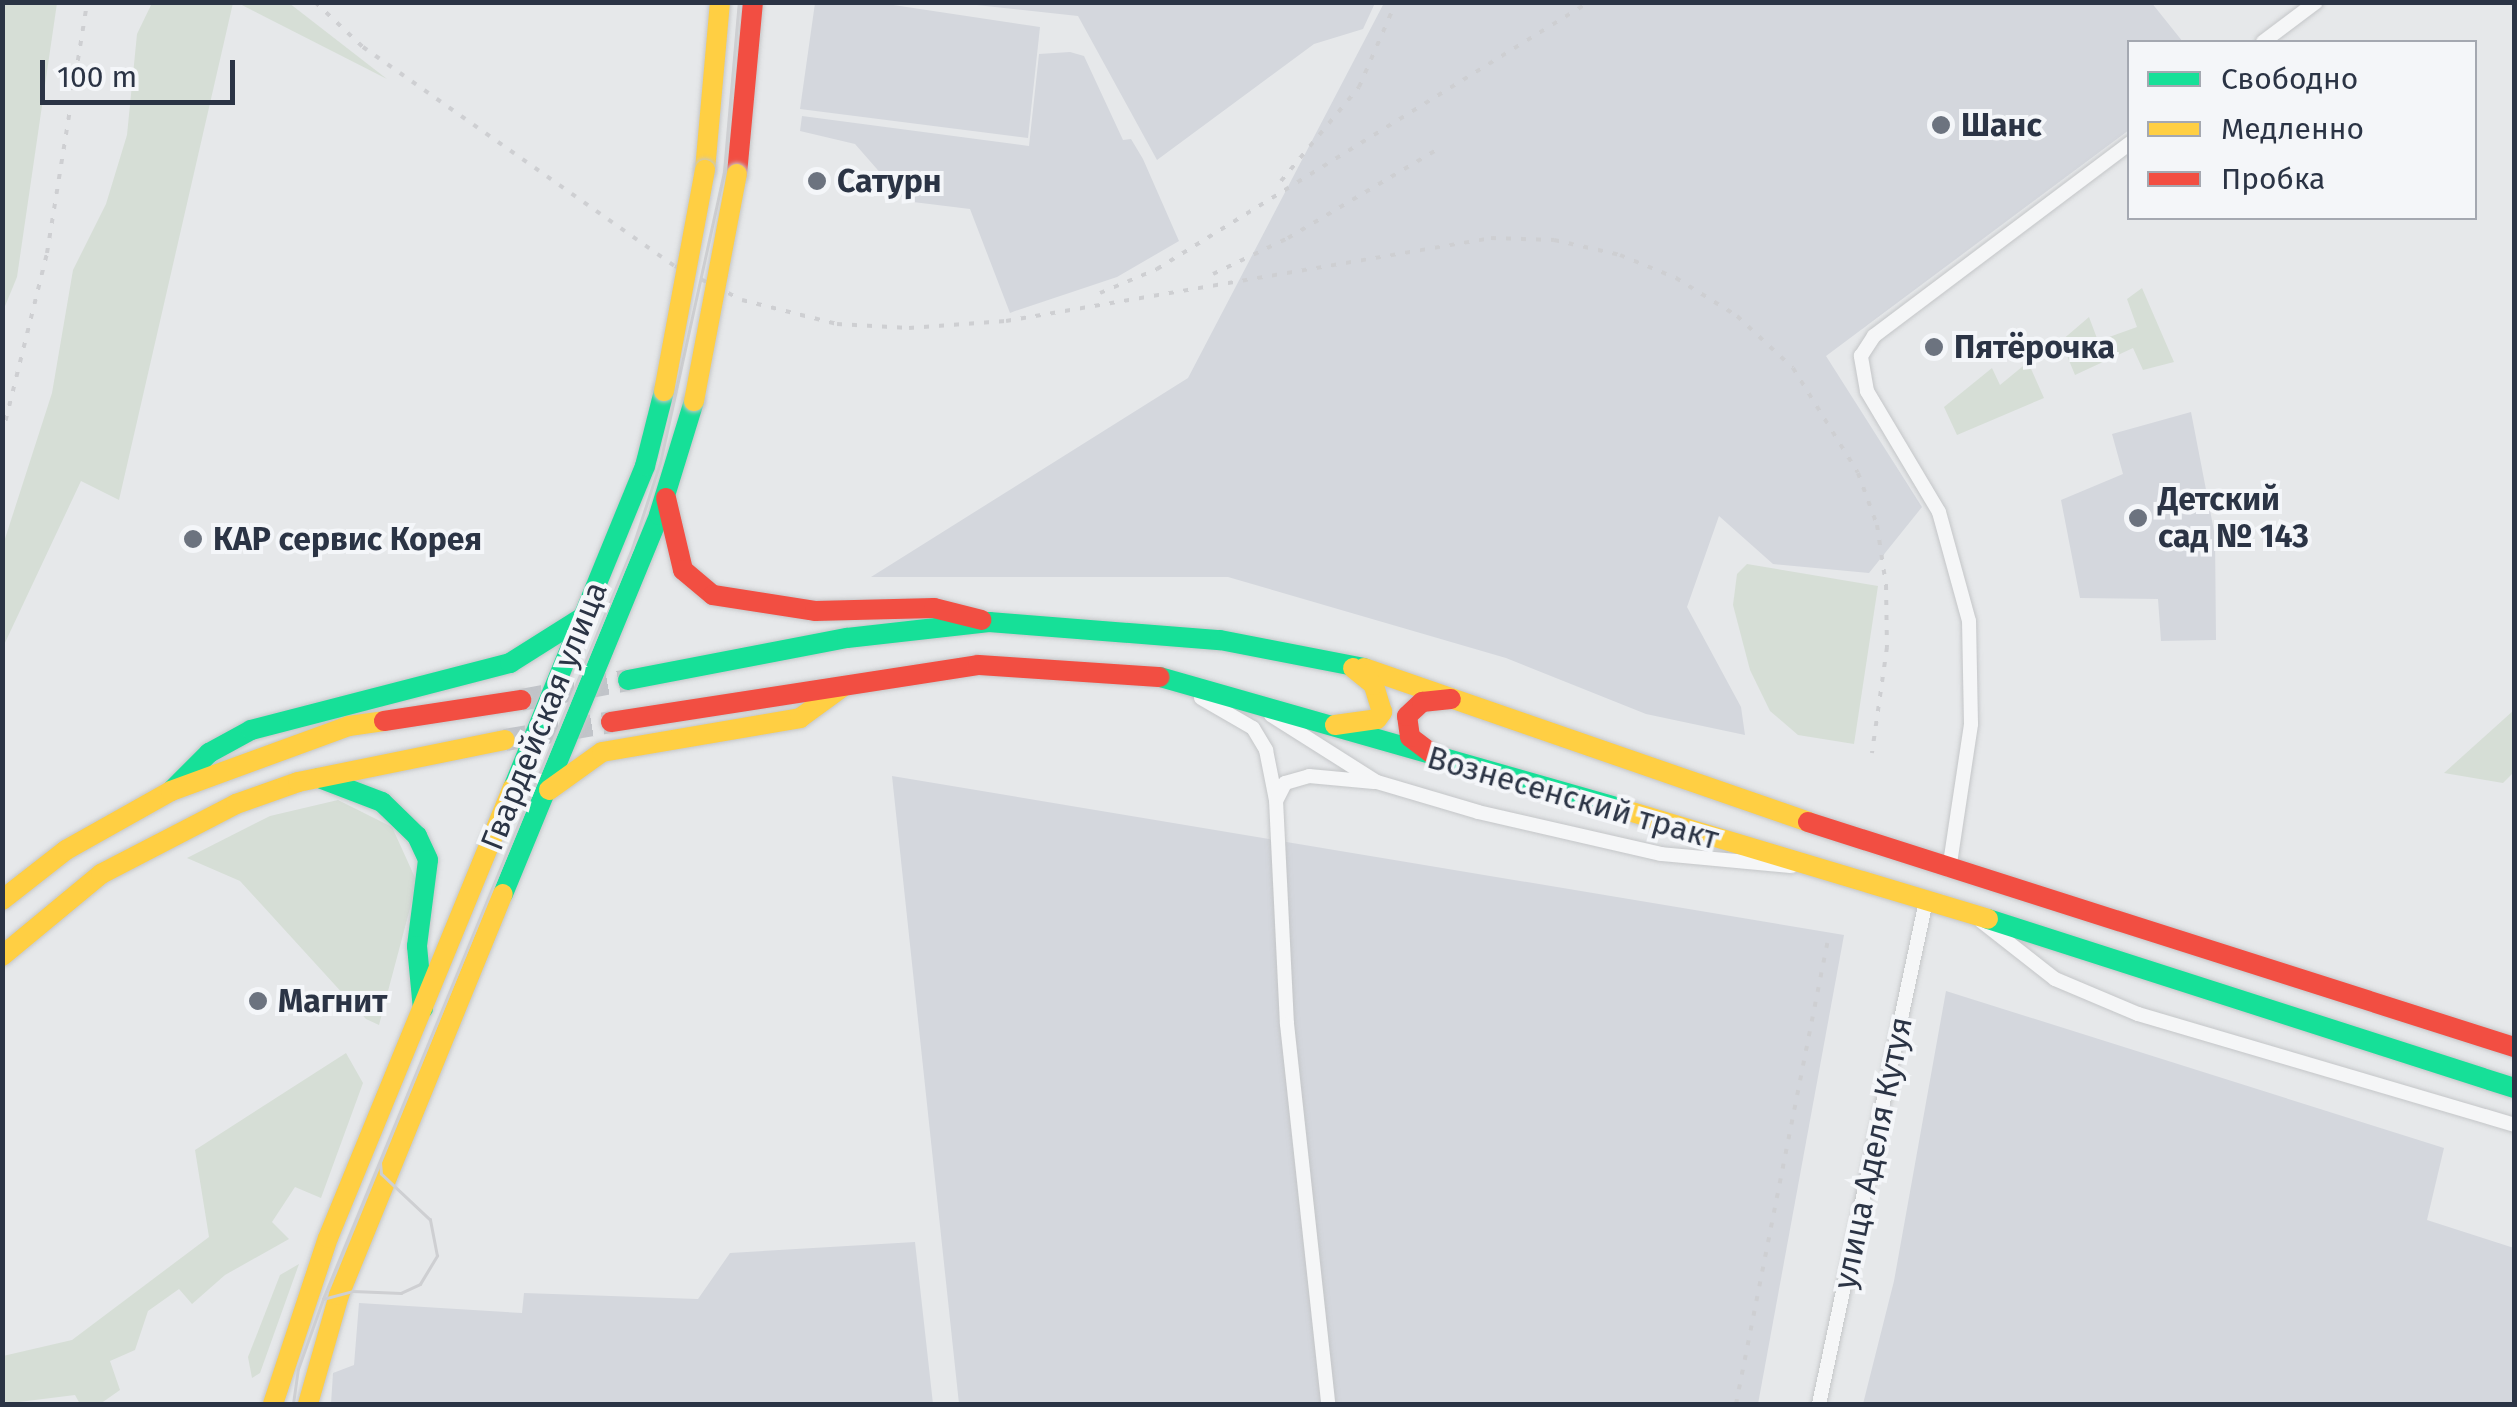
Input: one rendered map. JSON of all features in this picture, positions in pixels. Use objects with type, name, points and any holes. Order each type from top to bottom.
[{"type":"main road","name":"Гвардейская улица","points":[[273,1404],[302,1304],[645,466],[664,390],[705,170],[720,2]]},
{"type":"main road","name":"Гвардейская улица","points":[[308,1404],[339,1295],[665,495],[694,401],[737,174],[753,2]]},
{"type":"main road","points":[[665,495],[683,570],[713,595],[815,610],[934,608],[988,622]]},
{"type":"main road","points":[[171,791],[209,753],[251,730],[349,700],[510,663],[582,618]]},
{"type":"main road","name":"Вознесенский тракт","points":[[628,680],[847,638],[988,622],[1220,640],[1344,661],[1461,698],[1949,870],[2514,1048]]},
{"type":"main road","points":[[1321,726],[1355,724],[1382,712],[1374,685],[1344,661]]},
{"type":"main road","name":"Вознесенский тракт","points":[[610,722],[978,665],[1159,677],[1246,699],[1321,726],[1466,768],[1837,871],[2514,1088]]},
{"type":"main road","points":[[547,791],[602,752],[800,718],[845,685]]},
{"type":"main road","points":[[1461,698],[1422,702],[1406,724],[1422,749],[1466,768]]},
{"type":"main road","points":[[2,900],[66,850],[171,791],[349,726],[520,700]]},
{"type":"main road","points":[[2,956],[101,874],[236,804],[319,778],[504,740]]},
{"type":"main road","points":[[319,778],[382,802],[422,848],[428,889],[417,946],[423,1012]]},
{"type":"street","points":[[2266,40],[2316,2]]},
{"type":"street","points":[[1949,870],[1972,724],[1969,621],[1939,512],[1867,391],[1861,356],[1874,336],[2127,145]]},
{"type":"street","points":[[1159,677],[1252,728],[1266,750],[1276,800],[1287,1024],[1328,1404]]},
{"type":"street","points":[[1246,699],[1377,782]]},
{"type":"street","points":[[1276,800],[1285,783],[1309,776],[1377,782],[1660,854],[1837,871]]},
{"type":"street","name":"улица Аделя Кутуя","points":[[1819,1404],[1926,901]]},
{"type":"street","points":[[1973,914],[2055,979],[2138,1014],[2514,1124]]},
{"type":"shaded area","points":[[3,2],[57,3],[17,277],[3,311]]},
{"type":"shaded area","points":[[1375,2],[1363,29],[1314,44],[1157,160],[1078,16],[958,3]]},
{"type":"shaded area","points":[[2151,2],[2181,40],[2127,40],[2127,131],[1826,356],[1922,507],[1869,573],[1773,564],[1719,516],[1687,607],[1741,707],[1745,735],[1646,714],[1506,658],[1228,577],[871,577],[1188,378],[1384,3]]},
{"type":"shaded area","points":[[152,3],[233,3],[119,500],[81,481],[3,647],[3,545],[52,393],[73,270],[106,204],[127,135],[137,34]]},
{"type":"shaded area","points":[[238,3],[289,3],[387,79]]},
{"type":"shaded area","points":[[815,3],[880,3],[1040,27],[1028,138],[800,109]]},
{"type":"shaded area","points":[[1070,52],[1084,56],[1123,140],[1131,139],[1143,159],[1179,241],[1117,277],[1010,313],[970,209],[905,201],[855,144],[800,131],[802,116],[1029,146],[1039,54]]},
{"type":"shaded area","points":[[2142,288],[2174,362],[2143,370],[2133,348],[2075,375],[2061,341],[2089,317],[2098,341],[2137,327],[2127,299]]},
{"type":"shaded area","points":[[2028,362],[2044,398],[1957,435],[1944,407],[1992,368],[2000,385]]},
{"type":"shaded area","name":"Детский сад № 143","points":[[2191,412],[2215,536],[2216,640],[2161,641],[2158,599],[2080,598],[2061,500],[2123,474],[2112,434]]},
{"type":"shaded area","points":[[1747,564],[1878,586],[1854,744],[1798,735],[1770,711],[1750,670],[1733,605],[1737,574]]},
{"type":"shaded area","points":[[2514,710],[2514,772],[2503,783],[2444,773]]},
{"type":"shaded area","points":[[892,776],[1844,935],[1758,1404],[959,1404]]},
{"type":"shaded area","points":[[338,800],[392,827],[417,882],[379,1025],[366,1019],[240,881],[187,858],[270,816]]},
{"type":"shaded area","points":[[1946,991],[2444,1148],[2427,1220],[2514,1248],[2514,1404],[1863,1404],[1894,1281]]},
{"type":"shaded area","points":[[346,1053],[363,1083],[321,1198],[295,1187],[272,1222],[289,1239],[225,1275],[192,1304],[179,1289],[148,1311],[135,1350],[110,1361],[120,1390],[100,1404],[80,1404],[75,1395],[3,1404],[3,1356],[72,1340],[209,1237],[195,1150]]},
{"type":"shaded area","points":[[915,1242],[933,1404],[331,1404],[333,1373],[354,1365],[359,1303],[522,1313],[524,1293],[698,1299],[730,1253]]},
{"type":"shaded area","points":[[299,1264],[260,1373],[252,1378],[248,1357],[280,1275]]},
{"type":"tunnel","points":[[521,700],[628,680]]},
{"type":"tunnel","points":[[505,740],[611,722]]},
{"type":"tram line","points":[[293,1404],[298,1369],[323,1299],[632,549],[660,463],[724,172],[739,2]]},
{"type":"tram line","points":[[323,1299],[353,1291],[401,1293],[420,1284],[437,1256],[430,1220],[381,1174],[380,1163]]},
{"type":"railway","points":[[2,435],[47,253],[87,2]]},
{"type":"railway","points":[[315,2],[363,47],[675,266],[742,300],[837,324],[909,328],[1006,321],[1491,238],[1554,240],[1620,255],[1676,278],[1737,316],[1793,368],[1858,473],[1877,525],[1886,585],[1887,647],[1872,753]]},
{"type":"railway","points":[[1281,181],[1359,87],[1396,2]]},
{"type":"railway","points":[[1100,293],[1157,269],[1589,2]]},
{"type":"railway","points":[[1213,274],[1288,238],[1436,150]]},
{"type":"railway","points":[[1736,1404],[1828,939]]},
{"type":"traffic: fast","points":[[513,788],[645,466],[664,391]]},
{"type":"traffic: fast","points":[[503,894],[659,515],[694,401]]},
{"type":"traffic: fast","points":[[171,791],[209,753],[251,730],[510,663],[580,619]]},
{"type":"traffic: fast","points":[[628,680],[847,638],[989,622],[1220,640],[1364,668]]},
{"type":"traffic: fast","points":[[1160,677],[1622,809]]},
{"type":"traffic: fast","points":[[319,778],[382,802],[417,836],[428,860],[417,946],[423,1009]]},
{"type":"traffic: fast","points":[[1988,919],[2514,1088]]},
{"type":"traffic: slow","points":[[705,170],[720,2]]},
{"type":"traffic: slow","points":[[664,391],[705,170]]},
{"type":"traffic: slow","points":[[694,401],[737,174]]},
{"type":"traffic: slow","points":[[1335,725],[1377,719],[1382,712],[1374,685],[1353,668]]},
{"type":"traffic: slow","points":[[1364,668],[1808,822]]},
{"type":"traffic: slow","points":[[549,790],[602,752],[800,718],[844,686]]},
{"type":"traffic: slow","points":[[2,900],[66,850],[171,791],[349,726],[384,721]]},
{"type":"traffic: slow","points":[[2,956],[101,874],[236,804],[298,782],[505,740]]},
{"type":"traffic: slow","points":[[273,1404],[328,1238],[513,788]]},
{"type":"traffic: slow","points":[[1622,809],[1988,919]]},
{"type":"traffic: slow","points":[[308,1404],[339,1295],[503,894]]},
{"type":"traffic: jam","points":[[737,174],[753,2]]},
{"type":"traffic: jam","points":[[666,498],[683,570],[713,595],[815,611],[934,608],[982,620]]},
{"type":"traffic: jam","points":[[611,722],[978,665],[1160,677]]},
{"type":"traffic: jam","points":[[1431,753],[1410,737],[1407,716],[1422,702],[1451,699]]},
{"type":"traffic: jam","points":[[384,721],[521,700]]},
{"type":"traffic: jam","points":[[1808,822],[2514,1047]]},
{"type":"place","name":"Шанс","points":[[1941,125]]},
{"type":"place","name":"Сатурн","points":[[817,181]]},
{"type":"place","name":"Пятёрочка","points":[[1934,347]]},
{"type":"place","name":"Детский сад № 143","points":[[2138,518]]},
{"type":"place","name":"КАР сервис Корея","points":[[193,539]]},
{"type":"place","name":"Магнит","points":[[258,1001]]}]
